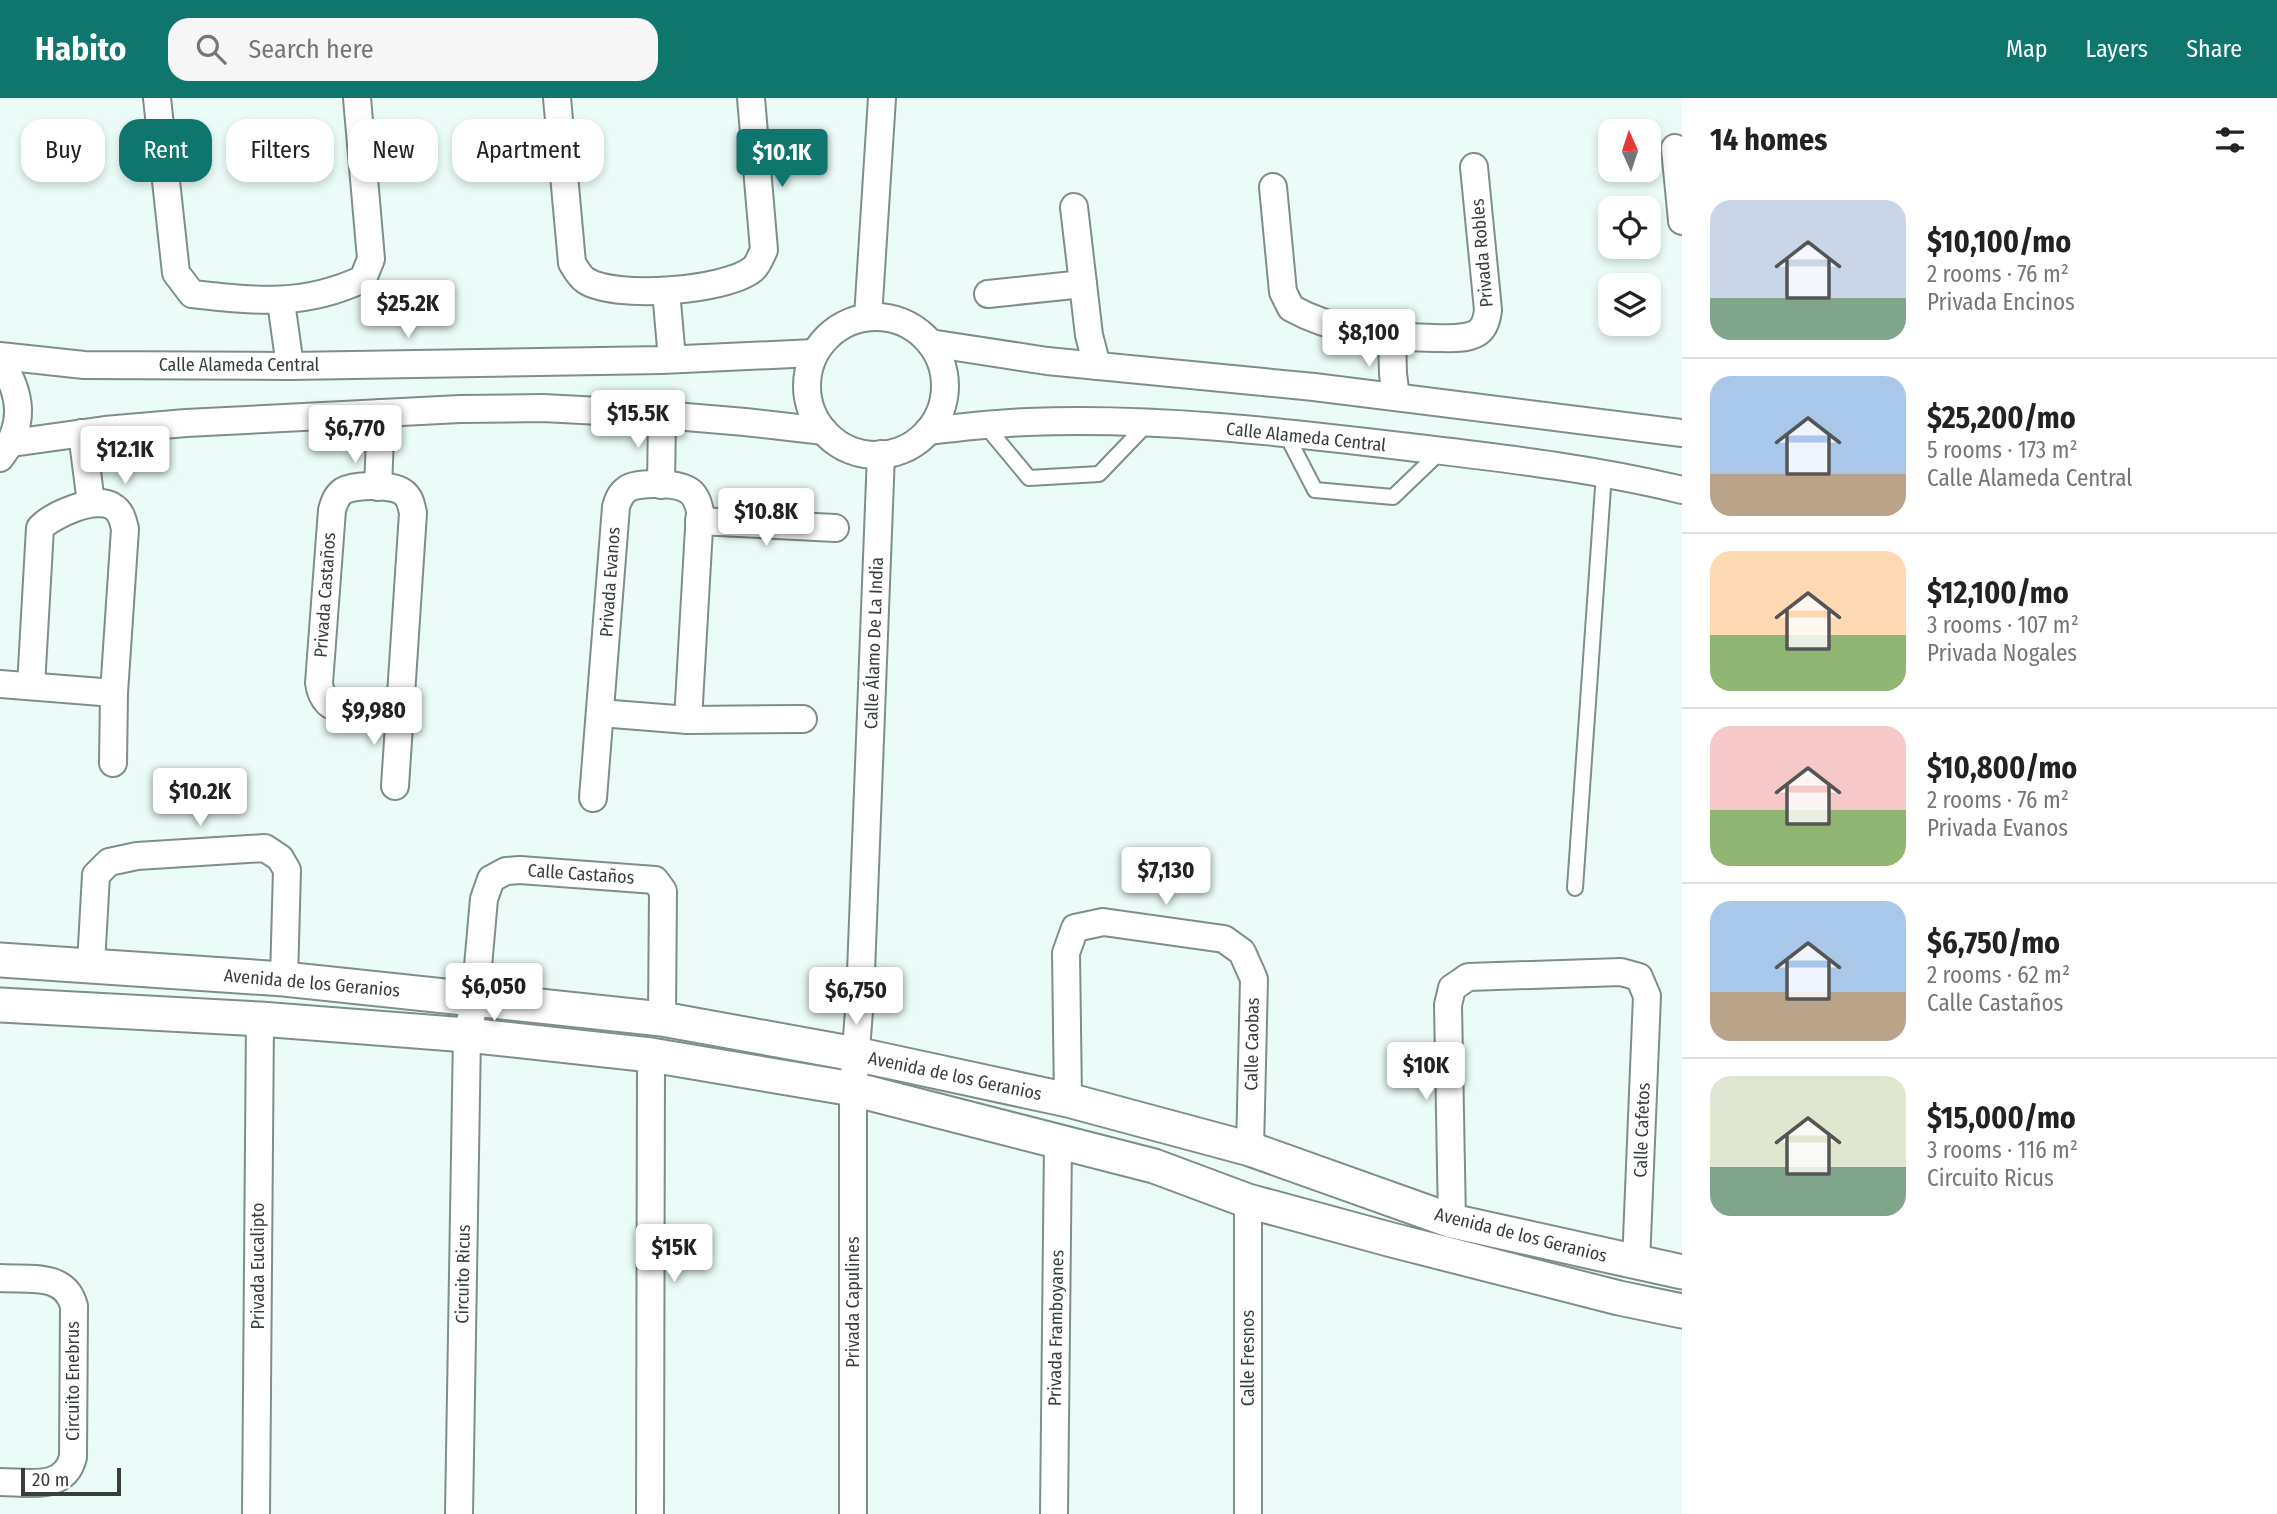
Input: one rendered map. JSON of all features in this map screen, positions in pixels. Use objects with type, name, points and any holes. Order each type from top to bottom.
[{"type":"street","points":[[157,98],[176,273],[192,294],[281,302],[340,290],[363,279],[371,259],[357,98]]},
{"type":"street","points":[[556,98],[572,263],[583,279],[605,289],[666,291],[733,280],[755,268],[764,250],[751,98]]},
{"type":"street","points":[[868,317],[882,98]]},
{"type":"street","points":[[1675,148],[1682,221]]},
{"type":"street","name":"Privada Robles","points":[[1273,187],[1283,292],[1291,308],[1324,322],[1365,334],[1466,337],[1479,333],[1486,322],[1488,310],[1474,167]]},
{"type":"street","points":[[1074,207],[1089,335],[1097,366]]},
{"type":"street","points":[[988,294],[1083,284]]},
{"type":"street","points":[[666,291],[672,359]]},
{"type":"street","points":[[281,302],[290,366]]},
{"type":"street","points":[[868,317],[886,317],[903,322],[918,331],[930,343],[940,360],[944,397],[938,415],[928,431],[915,443],[899,451],[865,454],[836,442],[814,418],[806,386],[808,369],[814,353],[836,329],[868,317]]},
{"type":"street","points":[[1392,336],[1396,397]]},
{"type":"street","points":[[930,343],[1047,361],[1396,397],[1682,433]]},
{"type":"street","name":"Calle Alameda Central","points":[[0,358],[84,365],[290,366],[672,359],[814,353]]},
{"type":"street","points":[[0,358],[14,382],[19,412],[6,450]]},
{"type":"street","points":[[6,450],[82,433],[186,423],[542,408],[662,415],[824,431]]},
{"type":"street","points":[[378,487],[381,413]]},
{"type":"street","points":[[661,485],[662,415]]},
{"type":"street","name":"Calle Alameda Central","points":[[928,431],[1028,422],[1148,423],[1285,432],[1604,473],[1682,490]]},
{"type":"street","points":[[82,433],[91,503]]},
{"type":"street","name":"Calle Álamo De La India","points":[[855,1054],[881,454]]},
{"type":"street","name":"Privada Evanos","points":[[593,798],[616,508],[620,496],[629,487],[661,485],[688,489],[697,499],[699,521],[688,720]]},
{"type":"street","name":"Privada Castaños","points":[[395,786],[400,713],[413,513],[410,500],[401,491],[378,487],[345,490],[336,498],[332,510],[319,683],[321,695],[330,705],[342,709],[400,713]]},
{"type":"street","points":[[31,686],[40,528],[55,516],[91,503],[112,505],[122,515],[125,529],[114,693],[113,763]]},
{"type":"street","points":[[699,521],[835,528]]},
{"type":"street","points":[[0,684],[114,693]]},
{"type":"street","points":[[600,713],[688,720],[803,719]]},
{"type":"street","points":[[91,964],[96,875],[109,862],[137,856],[265,848],[280,858],[287,870],[284,979]]},
{"type":"street","name":"Calle Castaños","points":[[475,1000],[484,899],[491,878],[506,870],[624,876],[655,880],[663,891],[662,1019]]},
{"type":"street","name":"Calle Caobas","points":[[1068,1100],[1066,953],[1075,928],[1103,922],[1224,939],[1242,952],[1254,979],[1250,1149]]},
{"type":"street","name":"Avenida de los Geranios","points":[[0,960],[284,979],[662,1019],[855,1054],[1068,1100],[1250,1149],[1452,1222],[1682,1272]]},
{"type":"street","name":"Calle Cafetos","points":[[1452,1222],[1448,1004],[1452,988],[1468,978],[1621,972],[1639,977],[1647,996],[1636,1263]]},
{"type":"street","name":"Circuito Ricus","points":[[459,1514],[467,1035],[475,1000]]},
{"type":"street","name":"Avenida de los Geranios","points":[[0,1005],[260,1019],[467,1035],[651,1055],[853,1089],[1153,1166],[1248,1201],[1592,1291],[1682,1311]]},
{"type":"street","name":"Privada Eucalipto","points":[[256,1514],[260,1019]]},
{"type":"street","points":[[853,1089],[855,1054]]},
{"type":"street","points":[[650,1514],[651,1055]]},
{"type":"street","name":"Privada Capulines","points":[[853,1089],[853,1514]]},
{"type":"street","name":"Privada Framboyanes","points":[[1054,1514],[1058,1142]]},
{"type":"street","name":"Calle Fresnos","points":[[1248,1201],[1248,1514]]},
{"type":"street","name":"Circuito Enebrus","points":[[0,1278],[50,1281],[62,1285],[71,1294],[74,1306],[73,1457],[70,1469],[60,1478],[48,1482],[0,1482]]},
{"type":"lane","points":[[985,425],[1029,478],[1099,474],[1148,423]]},
{"type":"lane","points":[[1285,432],[1315,490],[1393,497],[1441,451]]},
{"type":"lane","points":[[1575,888],[1604,473]]}]
